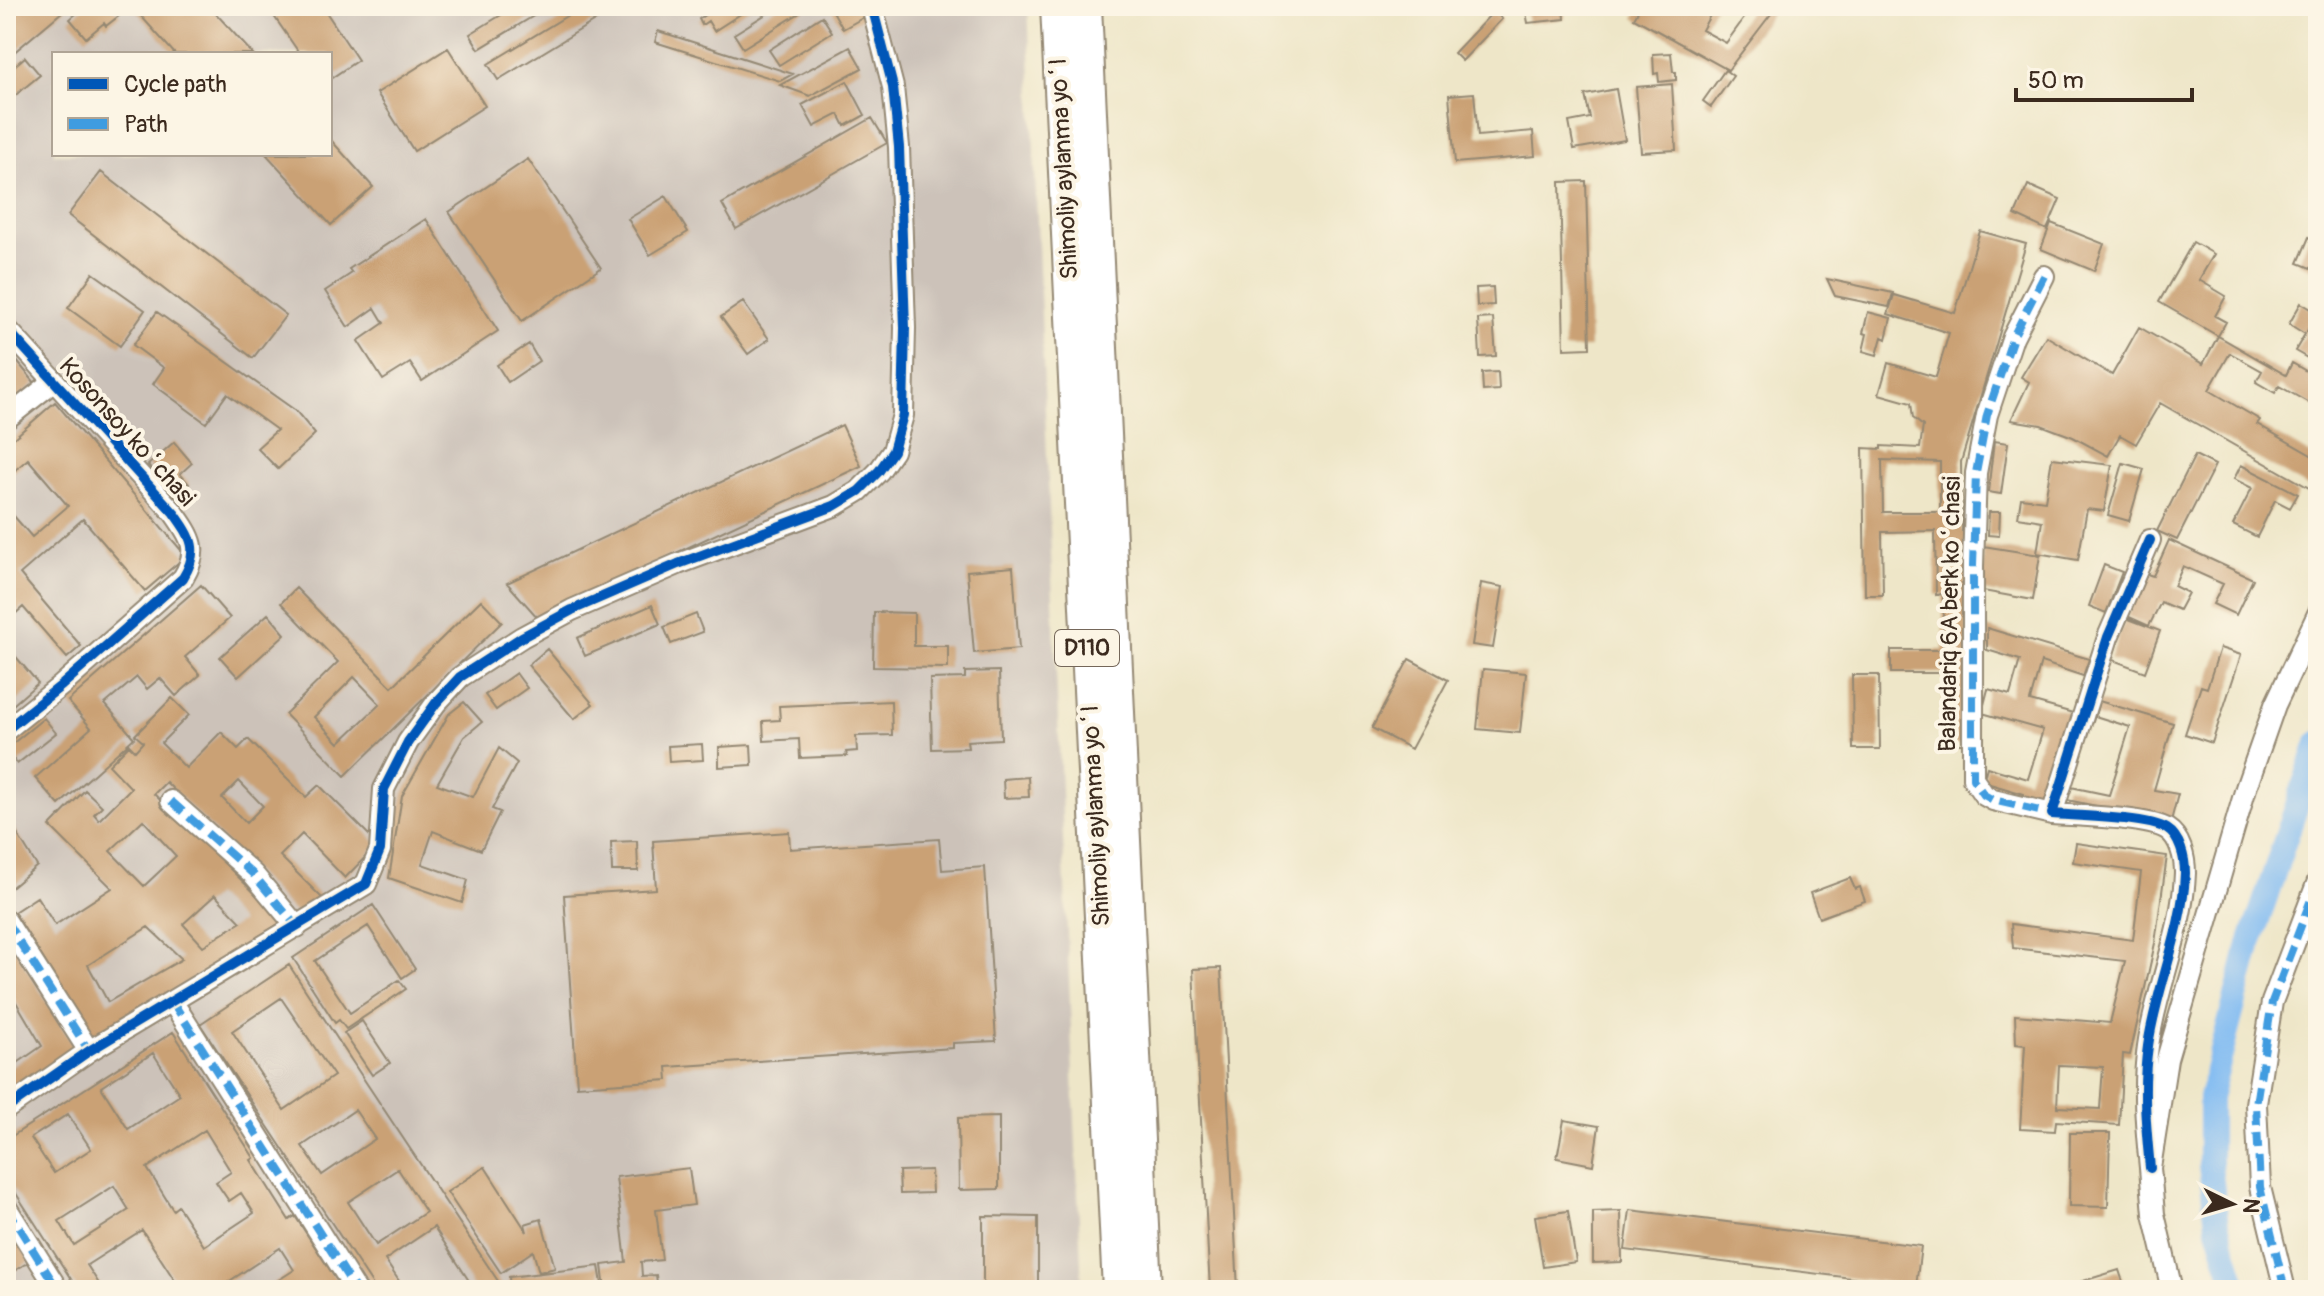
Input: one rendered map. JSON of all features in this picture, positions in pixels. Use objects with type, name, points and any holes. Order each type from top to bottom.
[{"type":"main road","name":"Shimoliy aylanma yoʻl","points":[[1057,6],[1086,329],[1115,934],[1145,1290]]},
{"type":"main road","name":"Shimoliy aylanma yoʻl","points":[[1085,6],[1086,329]]},
{"type":"main road","name":"Shimoliy aylanma yoʻl","points":[[1115,934],[1119,1290]]},
{"type":"street","points":[[6,1109],[89,1051],[366,884],[380,850],[384,789],[408,742],[436,703],[460,677],[522,637],[572,610],[678,564],[834,506],[859,491],[879,471],[893,451],[903,415],[905,328],[902,206],[893,87],[872,6]]},
{"type":"street","name":"Balandariq 6A berk koʻchasi","points":[[2044,276],[2013,337],[1987,415],[1976,473],[1973,779],[1984,795],[1993,800],[2052,814],[2145,823],[2167,829],[2178,841],[2185,872],[2175,934],[2147,1055],[2143,1092],[2150,1168]]},
{"type":"street","name":"Kosonsoy koʻchasi","points":[[6,328],[174,513],[189,535],[193,549],[192,563],[183,578],[6,730]]},
{"type":"street","name":"Kosonsoy koʻchasi","points":[[6,419],[54,381]]},
{"type":"street","points":[[2052,814],[2108,637],[2150,540]]},
{"type":"street","points":[[2172,1290],[2154,1214],[2150,1168],[2167,1059],[2246,788],[2275,705],[2318,614]]},
{"type":"street","points":[[171,801],[253,874],[297,927]]},
{"type":"street","points":[[2285,1290],[2260,1187],[2256,1104],[2272,1002],[2318,881]]},
{"type":"street","points":[[6,921],[89,1051]]},
{"type":"street","points":[[172,1001],[356,1290]]},
{"type":"street","points":[[6,1207],[58,1290]]},
{"type":"shaded area","points":[[6,6],[1028,6],[1082,1290],[6,1290]]},
{"type":"building","points":[[6,6],[69,6],[6,59]]},
{"type":"building","points":[[85,6],[112,6],[120,15],[86,38],[70,19]]},
{"type":"building","points":[[132,6],[209,6],[251,52],[173,52]]},
{"type":"building","points":[[267,6],[322,6],[358,60],[332,78],[332,52],[299,52]]},
{"type":"building","points":[[516,6],[550,6],[479,49],[470,34]]},
{"type":"building","points":[[583,6],[619,6],[498,80],[488,64]]},
{"type":"building","points":[[718,6],[753,6],[714,31],[708,21],[702,25],[699,19]]},
{"type":"building","points":[[779,6],[811,6],[743,48],[734,34]]},
{"type":"building","points":[[830,6],[860,6],[866,16],[843,29]]},
{"type":"building","points":[[1564,6],[1565,19],[1528,23],[1525,7]]},
{"type":"building","points":[[1641,6],[1715,6],[1702,30],[1726,43],[1753,6],[1777,6],[1728,70],[1634,18]]},
{"type":"building","points":[[1494,11],[1502,19],[1462,61],[1454,53]]},
{"type":"building","points":[[822,16],[832,32],[779,65],[769,50]]},
{"type":"building","points":[[658,31],[793,74],[780,81],[655,42]]},
{"type":"building","points":[[850,47],[862,68],[810,96],[780,85]]},
{"type":"building","points":[[448,48],[485,106],[414,151],[377,93]]},
{"type":"building","points":[[1671,53],[1676,80],[1659,82],[1658,73],[1654,74],[1653,54]]},
{"type":"building","points":[[25,57],[40,75],[6,103],[6,73]]},
{"type":"building","points":[[1725,70],[1733,76],[1711,107],[1703,101]]},
{"type":"building","points":[[847,81],[865,115],[845,126],[839,114],[814,127],[802,105]]},
{"type":"building","points":[[1672,84],[1676,150],[1641,152],[1636,87]]},
{"type":"building","points":[[1616,89],[1625,140],[1574,149],[1569,122],[1590,118],[1585,95]]},
{"type":"building","points":[[1474,93],[1478,136],[1533,131],[1535,156],[1455,163],[1449,95]]},
{"type":"building","points":[[872,118],[887,143],[736,229],[722,204]]},
{"type":"building","points":[[332,141],[373,187],[331,225],[268,156],[332,156]]},
{"type":"building","points":[[528,159],[601,268],[522,321],[449,212]]},
{"type":"building","points":[[101,172],[286,315],[253,358],[68,215]]},
{"type":"building","points":[[1586,181],[1590,348],[1564,349],[1560,182]]},
{"type":"building","points":[[2028,185],[2060,199],[2047,230],[2015,215]]},
{"type":"building","points":[[666,196],[688,232],[650,255],[628,219]]},
{"type":"building","points":[[426,219],[498,331],[422,381],[410,363],[383,380],[358,341],[384,323],[375,308],[348,327],[325,291],[352,273],[349,269]]},
{"type":"building","points":[[2051,223],[2104,244],[2094,271],[2041,249]]},
{"type":"building","points":[[1980,231],[2026,244],[1961,462],[1962,531],[1967,531],[1968,744],[1944,744],[1943,673],[1891,673],[1891,650],[1943,650],[1943,594],[1936,595],[1935,531],[1882,532],[1883,595],[1865,595],[1863,448],[1920,448],[1923,426],[1913,418],[1911,403],[1879,394],[1888,363],[1936,377],[1949,333],[1888,314],[1894,295],[1955,313]],"holes":[[[1882,460],[1940,462],[1940,512],[1883,512]]]},
{"type":"building","points":[[2309,237],[2318,241],[2318,271],[2298,263]]},
{"type":"building","points":[[2193,242],[2214,254],[2199,280],[2226,296],[2215,316],[2226,322],[2218,336],[2159,302]]},
{"type":"building","points":[[93,273],[145,310],[120,346],[68,308]]},
{"type":"building","points":[[1827,279],[1893,293],[1889,307],[1835,296]]},
{"type":"building","points":[[1493,287],[1494,305],[1477,306],[1476,288]]},
{"type":"building","points":[[743,302],[769,339],[748,354],[721,317]]},
{"type":"building","points":[[2301,303],[2318,313],[2318,330],[2310,326],[2307,331],[2318,337],[2318,364],[2295,351],[2305,334],[2289,324]]},
{"type":"building","points":[[157,312],[296,411],[315,434],[278,469],[257,448],[277,430],[227,394],[206,423],[153,384],[164,368],[133,345]]},
{"type":"building","points":[[1868,312],[1891,318],[1886,339],[1882,337],[1877,355],[1863,351]]},
{"type":"building","points":[[1493,318],[1496,356],[1480,357],[1478,319]]},
{"type":"building","points":[[2139,327],[2203,364],[2218,336],[2286,375],[2292,363],[2318,378],[2318,408],[2279,386],[2275,393],[2256,382],[2262,371],[2230,353],[2209,390],[2260,420],[2257,424],[2318,459],[2318,493],[2160,403],[2136,444],[2120,435],[2108,456],[2073,437],[2041,425],[2011,420],[2029,382],[2021,377],[2046,336],[2112,375]]},
{"type":"building","points":[[529,344],[539,361],[508,382],[497,365]]},
{"type":"building","points":[[6,348],[35,383],[6,408]]},
{"type":"building","points":[[1498,372],[1499,390],[1483,391],[1482,373]]},
{"type":"building","points":[[55,402],[186,556],[145,591],[83,519],[20,574],[81,646],[67,658],[23,607],[6,622],[6,507],[32,537],[68,506],[28,459],[6,478],[6,445]]},
{"type":"building","points":[[842,425],[861,466],[538,618],[507,583]]},
{"type":"building","points":[[1994,441],[2008,443],[2001,494],[1988,492]]},
{"type":"building","points":[[174,442],[192,463],[180,474],[189,484],[176,496],[148,465]]},
{"type":"building","points":[[2195,455],[2215,465],[2177,540],[2157,531]]},
{"type":"building","points":[[2052,458],[2112,465],[2104,511],[2087,509],[2078,560],[2037,553],[2042,521],[2018,517],[2021,498],[2045,501]]},
{"type":"building","points":[[2123,463],[2144,469],[2129,521],[2108,515]]},
{"type":"building","points":[[2241,465],[2298,494],[2290,508],[2275,500],[2257,537],[2233,525],[2252,488],[2234,479]]},
{"type":"building","points":[[1989,512],[2000,512],[1999,536],[1988,535]]},
{"type":"building","points":[[2169,540],[2253,579],[2236,615],[2213,604],[2223,584],[2183,566],[2174,586],[2188,593],[2179,610],[2161,602],[2149,626],[2127,616],[2147,574],[2153,576]]},
{"type":"building","points":[[1983,546],[2040,555],[2033,600],[1983,591]]},
{"type":"building","points":[[2104,565],[2122,572],[2106,613],[2089,606]]},
{"type":"building","points":[[1013,567],[1019,649],[974,653],[967,571]]},
{"type":"building","points":[[1481,583],[1503,587],[1493,648],[1472,645]]},
{"type":"building","points":[[201,585],[230,618],[185,657],[200,675],[176,696],[160,678],[147,689],[137,677],[105,704],[134,738],[59,805],[35,778],[91,728],[68,701]]},
{"type":"building","points":[[296,588],[392,687],[481,600],[502,622],[345,776],[285,714],[338,662],[281,603]],"holes":[[[354,677],[380,704],[339,743],[314,717]]]},
{"type":"building","points":[[652,605],[660,624],[585,656],[577,638]]},
{"type":"building","points":[[874,612],[914,613],[914,646],[948,646],[948,668],[873,667]]},
{"type":"building","points":[[268,614],[285,634],[238,677],[220,657]]},
{"type":"building","points":[[696,614],[703,632],[671,644],[664,627]]},
{"type":"building","points":[[2126,618],[2160,631],[2145,672],[2110,659]]},
{"type":"building","points":[[1987,628],[2089,659],[2083,676],[2041,662],[2030,701],[2073,713],[2047,805],[2023,798],[2024,794],[1983,782],[1987,767],[2028,779],[2043,730],[1982,713],[1988,689],[2010,695],[2020,660],[1987,650]]},
{"type":"building","points":[[6,645],[38,683],[6,711]]},
{"type":"building","points":[[2220,648],[2241,655],[2212,743],[2185,734],[2201,686],[2207,688]]},
{"type":"building","points":[[547,649],[593,704],[574,719],[528,665]]},
{"type":"building","points":[[1409,659],[1448,680],[1411,749],[1372,728]]},
{"type":"building","points":[[1483,669],[1526,673],[1520,733],[1477,729]]},
{"type":"building","points":[[999,671],[1001,739],[967,741],[968,748],[932,749],[930,679],[965,678],[965,672]]},
{"type":"building","points":[[516,673],[527,688],[496,710],[485,695]]},
{"type":"building","points":[[1852,675],[1879,675],[1880,749],[1853,749]]},
{"type":"building","points":[[172,698],[189,715],[161,743],[186,768],[221,732],[238,749],[248,739],[306,797],[319,785],[378,844],[345,878],[302,834],[280,856],[323,899],[302,920],[166,782],[154,794],[283,921],[95,1041],[14,912],[37,897],[55,925],[112,888],[50,826],[85,790],[102,806],[94,814],[99,820],[131,788],[109,765],[129,745],[135,751],[143,742],[135,735]],"holes":[[[239,781],[263,806],[246,823],[222,798]],[[143,820],[176,856],[144,886],[110,851]],[[215,895],[241,922],[203,946],[183,924]],[[148,927],[182,959],[108,1002],[88,965]]]},
{"type":"building","points":[[891,701],[892,735],[856,736],[857,751],[846,752],[847,756],[800,758],[799,739],[764,741],[763,721],[780,720],[779,706]]},
{"type":"building","points":[[2099,701],[2173,723],[2154,790],[2178,794],[2171,821],[2062,799],[2066,786],[2109,795],[2130,727],[2095,716]]},
{"type":"building","points":[[464,702],[482,722],[464,737],[437,784],[473,797],[499,748],[517,763],[492,809],[500,812],[481,850],[433,831],[422,864],[468,880],[462,903],[389,878],[402,796],[449,714]]},
{"type":"building","points":[[44,718],[56,733],[17,764],[6,749]]},
{"type":"building","points":[[702,744],[703,760],[669,762],[668,746]]},
{"type":"building","points":[[751,745],[752,765],[719,767],[719,747]]},
{"type":"building","points":[[1028,777],[1029,797],[1004,798],[1003,779]]},
{"type":"building","points":[[6,816],[37,866],[6,892]]},
{"type":"building","points":[[789,832],[790,849],[939,839],[942,870],[985,867],[996,1041],[953,1043],[953,1048],[667,1067],[668,1080],[577,1086],[564,895],[656,889],[653,841]]},
{"type":"building","points":[[637,841],[638,871],[612,871],[611,842]]},
{"type":"building","points":[[2076,843],[2167,856],[2155,943],[2130,1055],[2123,1054],[2119,1125],[2056,1121],[2055,1131],[2020,1129],[2025,1045],[2016,1044],[2015,1015],[2110,1023],[2125,961],[2013,948],[2011,924],[2133,940],[2141,872],[2073,862]],"holes":[[[2059,1065],[2103,1067],[2100,1109],[2057,1107]]]},
{"type":"building","points":[[1850,878],[1855,889],[1860,887],[1865,901],[1819,918],[1810,893]]},
{"type":"building","points":[[373,905],[415,969],[402,978],[368,926],[315,961],[350,1013],[399,980],[406,989],[346,1029],[339,1020],[335,1023],[293,958]]},
{"type":"building","points":[[6,935],[78,1053],[6,1098],[6,1071],[42,1046],[6,985]]},
{"type":"building","points":[[289,965],[504,1290],[475,1290],[434,1227],[385,1260],[405,1290],[376,1290],[200,1024]],"holes":[[[281,998],[334,1076],[284,1110],[232,1031]],[[355,1110],[375,1139],[322,1175],[302,1146]],[[398,1169],[426,1212],[376,1245],[348,1202]]]},
{"type":"building","points":[[1221,968],[1238,1290],[1210,1290],[1193,969]]},
{"type":"building","points":[[362,1021],[390,1063],[372,1075],[344,1033]]},
{"type":"building","points":[[173,1032],[254,1158],[251,1160],[289,1220],[295,1216],[343,1290],[263,1290],[294,1270],[280,1248],[225,1284],[229,1290],[181,1290],[142,1230],[87,1265],[103,1290],[78,1290],[6,1178],[6,1140]],"holes":[[[153,1053],[180,1095],[128,1129],[101,1087]],[[68,1114],[91,1149],[54,1173],[31,1138]],[[205,1130],[231,1172],[216,1182],[229,1201],[241,1193],[254,1213],[204,1246],[178,1206],[173,1210],[147,1168]],[[114,1186],[129,1210],[74,1245],[59,1221]]]},
{"type":"building","points":[[999,1117],[999,1189],[959,1190],[958,1118]]},
{"type":"building","points":[[1564,1120],[1599,1126],[1593,1165],[1557,1158]]},
{"type":"building","points":[[2070,1133],[2110,1133],[2108,1207],[2069,1206]]},
{"type":"building","points":[[485,1167],[527,1232],[525,1224],[541,1219],[555,1268],[539,1272],[533,1251],[501,1273],[447,1192]]},
{"type":"building","points":[[689,1168],[694,1205],[656,1210],[662,1260],[641,1262],[642,1276],[656,1275],[658,1290],[605,1290],[602,1265],[626,1262],[616,1177]]},
{"type":"building","points":[[931,1170],[932,1193],[900,1194],[899,1171]]},
{"type":"building","points":[[1630,1210],[1921,1246],[1916,1286],[1625,1250]]},
{"type":"building","points":[[1568,1211],[1576,1262],[1543,1267],[1535,1216]]},
{"type":"building","points":[[1621,1211],[1622,1262],[1593,1263],[1593,1212]]},
{"type":"building","points":[[983,1216],[1038,1217],[1038,1290],[983,1290]]},
{"type":"building","points":[[6,1223],[30,1261],[6,1276]]},
{"type":"building","points":[[599,1266],[602,1284],[555,1290],[510,1290],[509,1277]]},
{"type":"building","points":[[2119,1270],[2125,1288],[2057,1290],[2057,1289]]},
{"type":"waterway","points":[[2237,1290],[2217,1225],[2210,1165],[2210,1098],[2248,950],[2318,743]]},
{"type":"marked path","points":[[2044,276],[2013,337],[1987,415],[1976,473],[1973,779],[1984,795],[1993,800],[2052,814]]},
{"type":"marked path","points":[[171,801],[253,874],[297,927]]},
{"type":"marked path","points":[[2285,1290],[2260,1187],[2256,1104],[2272,1002],[2318,881]]},
{"type":"marked path","points":[[6,921],[89,1051]]},
{"type":"marked path","points":[[172,1001],[356,1290]]},
{"type":"marked path","points":[[6,1207],[58,1290]]},
{"type":"cycle path","points":[[6,1109],[89,1051],[366,884],[380,850],[384,789],[408,742],[436,703],[460,677],[522,637],[572,610],[678,564],[834,506],[859,491],[879,471],[893,451],[903,415],[905,328],[899,147],[893,87],[872,6]]},
{"type":"cycle path","points":[[6,328],[174,513],[192,544],[191,560],[183,578],[6,730]]},
{"type":"cycle path","points":[[2150,540],[2108,637],[2052,814],[2157,825],[2172,833],[2183,855],[2185,873],[2180,916],[2152,1024],[2146,1061],[2145,1107],[2150,1168]]}]
